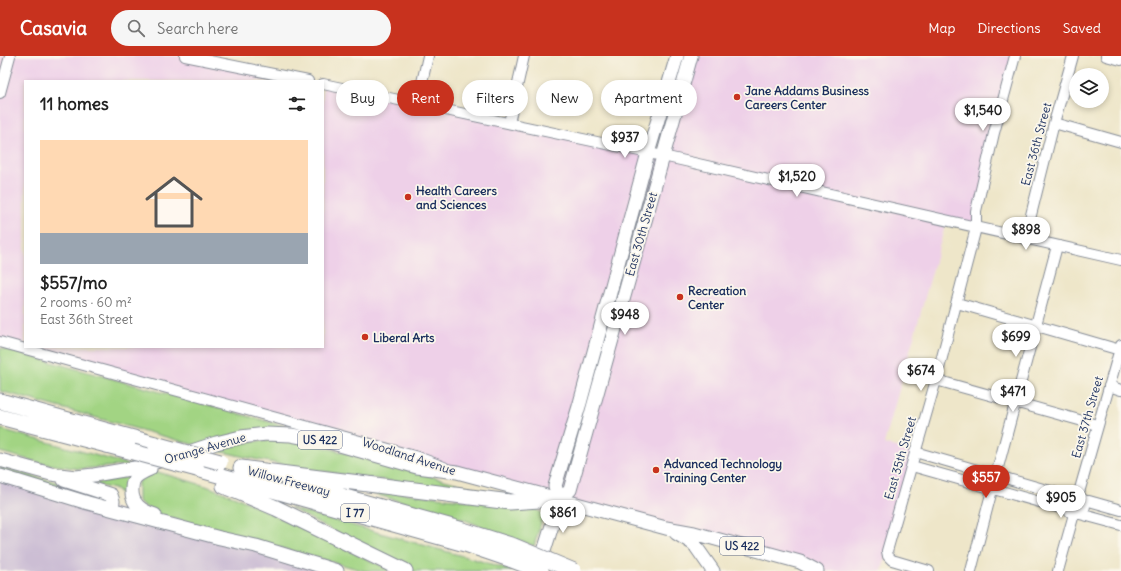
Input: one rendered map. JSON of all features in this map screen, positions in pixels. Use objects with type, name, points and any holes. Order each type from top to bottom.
[{"type":"highway","name":"Willow Freeway","points":[[0,401],[448,526],[513,553],[541,571]]},
{"type":"highway","points":[[0,417],[52,436],[128,453],[192,471],[257,499],[405,571]]},
{"type":"highway","points":[[241,468],[510,502],[557,499]]},
{"type":"highway","name":"Willow Freeway","points":[[192,471],[458,542],[513,553],[574,571]]},
{"type":"main road","name":"East 30th Street","points":[[538,571],[557,499],[555,486],[580,403],[648,153],[677,56]]},
{"type":"main road","name":"East 30th Street","points":[[557,499],[570,490],[691,56]]},
{"type":"main road","name":"Orange Avenue","points":[[0,460],[51,474],[76,477],[94,476],[136,468],[216,442],[240,436],[278,434],[317,440],[417,467],[457,472]]},
{"type":"main road","points":[[182,454],[136,477],[132,491],[133,498],[137,505],[152,514],[220,533],[256,546],[337,571]]},
{"type":"main road","points":[[38,471],[77,485],[108,493],[113,499],[112,509]]},
{"type":"main road","name":"Woodland Avenue","points":[[457,472],[800,562],[817,571]]},
{"type":"main road","points":[[0,476],[112,509],[220,538],[256,546]]},
{"type":"main road","points":[[666,528],[689,540],[697,548],[713,571]]},
{"type":"main road","points":[[703,556],[703,571]]},
{"type":"street","points":[[0,93],[10,56]]},
{"type":"street","points":[[185,56],[232,61],[304,80]]},
{"type":"street","points":[[422,80],[428,56]]},
{"type":"street","points":[[509,124],[524,56]]},
{"type":"street","name":"East 35th Street","points":[[929,571],[892,560],[888,556],[887,551],[936,380],[976,228],[976,211],[994,136],[1016,56]]},
{"type":"street","name":"East 36th Street","points":[[1025,239],[1054,123],[1073,56]]},
{"type":"street","points":[[1106,56],[1121,60]]},
{"type":"street","points":[[324,84],[397,100]]},
{"type":"street","points":[[454,112],[663,156],[1121,260]]},
{"type":"street","points":[[1054,123],[1121,142]]},
{"type":"street","points":[[996,475],[1057,246]]},
{"type":"street","points":[[956,303],[1036,327],[1120,347]]},
{"type":"street","name":"Woodland Avenue","points":[[0,342],[418,457],[457,472]]},
{"type":"street","name":"East 37th Street","points":[[1078,498],[1097,425],[1120,347]]},
{"type":"street","points":[[936,380],[1097,425]]},
{"type":"street","points":[[1109,386],[1121,390]]},
{"type":"street","points":[[915,452],[1121,510]]},
{"type":"street","points":[[912,466],[992,490],[1121,525]]},
{"type":"street","points":[[971,571],[992,490]]},
{"type":"street","points":[[1074,513],[1066,504],[1078,498]]},
{"type":"street","points":[[1058,571],[1074,513],[1085,507],[1078,498]]},
{"type":"shaded area","points":[[0,56],[185,56],[303,80],[24,80],[24,348],[324,348],[324,84],[336,87],[336,116],[389,116],[389,98],[397,100],[397,116],[454,116],[454,112],[462,114],[462,116],[474,116],[662,156],[674,116],[697,116],[697,80],[684,80],[691,56],[1015,56],[976,228],[946,222],[884,444],[915,452],[882,571],[817,571],[0,342]]},
{"type":"shaded area","points":[[0,476],[337,571],[0,571]]},
{"type":"green space","points":[[0,348],[284,426],[284,429],[195,445],[0,391]]},
{"type":"green space","points":[[0,429],[131,465],[79,469],[41,463],[0,452]]},
{"type":"green space","points":[[286,440],[320,446],[481,490],[480,493],[313,470],[247,458],[215,450],[250,442]]},
{"type":"green space","points":[[0,467],[103,495],[107,500],[0,470]]},
{"type":"green space","points":[[154,471],[206,486],[236,497],[392,571],[365,571],[164,516],[150,510],[138,501],[138,482]]},
{"type":"green space","points":[[128,477],[132,507],[122,504],[123,498],[118,490],[97,485],[97,483]]},
{"type":"green space","points":[[350,487],[531,508],[541,512],[543,516],[534,546],[462,519]]},
{"type":"green space","points":[[290,508],[502,567],[512,571],[411,571]]},
{"type":"place","name":"Jane Addams Business Careers Center","points":[[737,97]]},
{"type":"place","name":"Health Careers and Sciences","points":[[408,197]]},
{"type":"place","name":"Recreation Center","points":[[680,297]]},
{"type":"place","name":"Liberal Arts","points":[[365,337]]},
{"type":"place","name":"Advanced Technology Training Center","points":[[656,470]]}]
